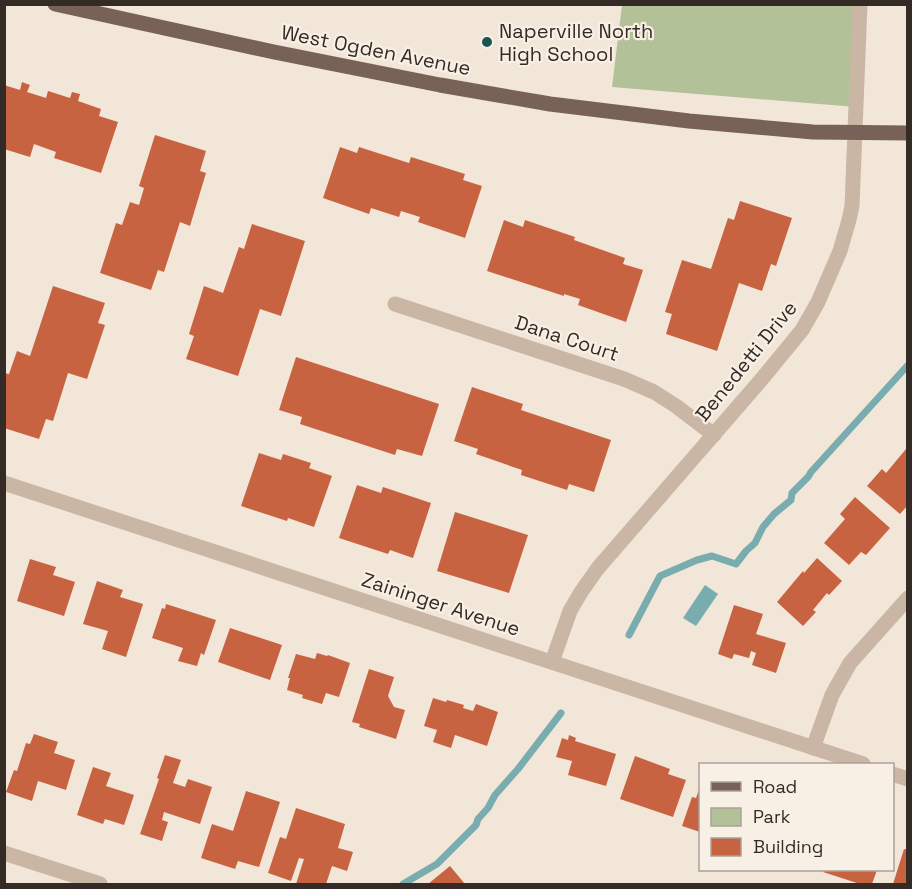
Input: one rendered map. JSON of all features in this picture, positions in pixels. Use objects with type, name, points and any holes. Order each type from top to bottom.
[{"type":"main road","name":"West Ogden Avenue","points":[[56,4],[274,52],[550,104],[689,121],[813,132],[908,133]]},
{"type":"street","name":"Benedetti Drive","points":[[552,662],[570,611],[598,568],[761,380],[802,330],[818,302],[840,251],[852,206],[860,4]]},
{"type":"street","name":"Dana Court","points":[[395,304],[624,379],[654,392],[714,435]]},
{"type":"street","name":"Zaininger Avenue","points":[[4,483],[858,763]]},
{"type":"street","points":[[813,748],[832,694],[850,663],[908,598]]},
{"type":"street","points":[[4,853],[100,885]]},
{"type":"green space","points":[[622,5],[860,5],[856,107],[612,87]]},
{"type":"water","points":[[705,585],[718,594],[696,626],[683,618]]},
{"type":"building","points":[[22,82],[30,85],[27,92],[46,98],[48,91],[70,98],[72,92],[80,94],[78,101],[101,109],[99,116],[118,122],[101,173],[54,158],[56,152],[34,144],[30,157],[4,149],[4,85],[20,90]]},
{"type":"building","points":[[155,135],[206,151],[200,171],[206,173],[190,226],[180,222],[164,272],[158,270],[151,290],[100,273],[116,223],[122,225],[130,202],[139,205],[144,188],[139,186]]},
{"type":"building","points":[[340,147],[357,153],[359,147],[409,163],[411,157],[465,174],[463,180],[482,186],[465,238],[418,222],[420,217],[401,211],[399,217],[371,208],[369,214],[323,198]]},
{"type":"building","points":[[740,201],[792,218],[776,266],[771,264],[762,291],[739,283],[717,351],[666,334],[672,314],[665,312],[682,260],[711,269],[728,218],[734,220]]},
{"type":"building","points":[[504,220],[523,227],[525,220],[575,237],[574,240],[625,258],[623,264],[643,270],[626,322],[578,305],[580,299],[487,271]]},
{"type":"building","points":[[252,224],[305,241],[281,316],[260,309],[238,376],[186,359],[194,336],[189,334],[204,286],[223,293],[239,247],[244,249]]},
{"type":"building","points":[[53,286],[105,303],[98,323],[105,325],[87,379],[68,373],[53,421],[46,419],[39,439],[4,428],[4,373],[9,374],[17,351],[30,356]]},
{"type":"building","points":[[296,357],[439,404],[422,456],[397,449],[395,455],[300,424],[302,417],[279,410]]},
{"type":"building","points":[[472,387],[523,404],[521,410],[611,440],[594,492],[569,484],[567,490],[521,475],[522,470],[476,454],[478,449],[454,441]]},
{"type":"building","points":[[906,449],[908,450],[908,505],[900,514],[867,486],[882,469],[886,473]]},
{"type":"building","points":[[259,453],[281,460],[283,454],[311,463],[309,468],[332,476],[314,527],[241,506]]},
{"type":"building","points":[[357,485],[381,493],[383,487],[431,503],[413,558],[390,550],[388,554],[339,538]]},
{"type":"building","points":[[855,497],[890,528],[866,555],[861,552],[849,565],[824,543],[845,519],[840,514]]},
{"type":"building","points":[[455,512],[528,535],[509,593],[437,571]]},
{"type":"building","points":[[817,558],[842,581],[829,595],[827,593],[813,610],[816,612],[803,626],[777,602]]},
{"type":"building","points":[[30,559],[56,567],[53,575],[75,582],[64,616],[17,601]]},
{"type":"building","points":[[97,581],[123,590],[120,597],[143,604],[126,657],[102,649],[108,631],[83,624]]},
{"type":"building","points":[[166,604],[216,620],[204,655],[201,653],[197,666],[178,661],[183,648],[152,638],[162,608],[165,609]]},
{"type":"building","points":[[734,605],[763,614],[756,634],[786,643],[776,673],[752,665],[756,653],[751,651],[749,658],[734,654],[732,659],[718,654]]},
{"type":"building","points":[[230,628],[282,645],[270,680],[218,662]]},
{"type":"building","points":[[317,653],[350,663],[339,697],[326,693],[322,704],[302,698],[303,695],[287,690],[290,678],[288,678],[296,654],[315,659]]},
{"type":"building","points":[[369,669],[394,677],[388,696],[394,707],[405,710],[396,739],[359,727],[360,724],[352,722]]},
{"type":"building","points":[[433,698],[464,705],[463,708],[473,711],[476,704],[498,712],[487,746],[455,735],[451,748],[433,742],[437,730],[424,726]]},
{"type":"building","points":[[34,734],[58,742],[54,753],[75,760],[66,790],[38,781],[32,801],[6,792],[14,770],[17,771],[26,743],[30,744]]},
{"type":"building","points":[[569,735],[576,738],[575,741],[616,754],[606,786],[568,775],[572,761],[556,757],[562,738],[568,740]]},
{"type":"building","points":[[165,755],[181,760],[173,783],[185,787],[188,779],[212,787],[200,824],[164,812],[162,820],[168,822],[162,841],[140,834]]},
{"type":"building","points":[[635,756],[670,769],[668,774],[686,780],[673,817],[620,799]]},
{"type":"building","points":[[93,767],[111,773],[106,786],[134,795],[124,825],[105,819],[103,824],[77,815]]},
{"type":"building","points":[[699,790],[699,832],[682,826],[692,797],[696,798]]},
{"type":"building","points":[[246,791],[280,802],[259,867],[238,861],[235,869],[201,858],[212,824],[233,831]]},
{"type":"building","points":[[296,808],[345,824],[338,848],[353,852],[347,871],[332,866],[326,884],[296,884],[304,859],[299,858],[291,881],[268,873],[280,837],[286,839]]},
{"type":"building","points":[[904,849],[908,850],[908,884],[893,884]]},
{"type":"building","points":[[450,866],[465,884],[428,884]]},
{"type":"building","points":[[877,871],[872,884],[860,884],[823,872]]},
{"type":"waterway","points":[[629,635],[660,576],[712,556],[736,564],[755,543],[763,527],[774,514],[791,500],[792,493],[908,365]]},
{"type":"waterway","points":[[403,884],[437,864],[476,825],[495,795],[561,713]]},
{"type":"place","name":"Naperville North High School","points":[[487,42]]}]
